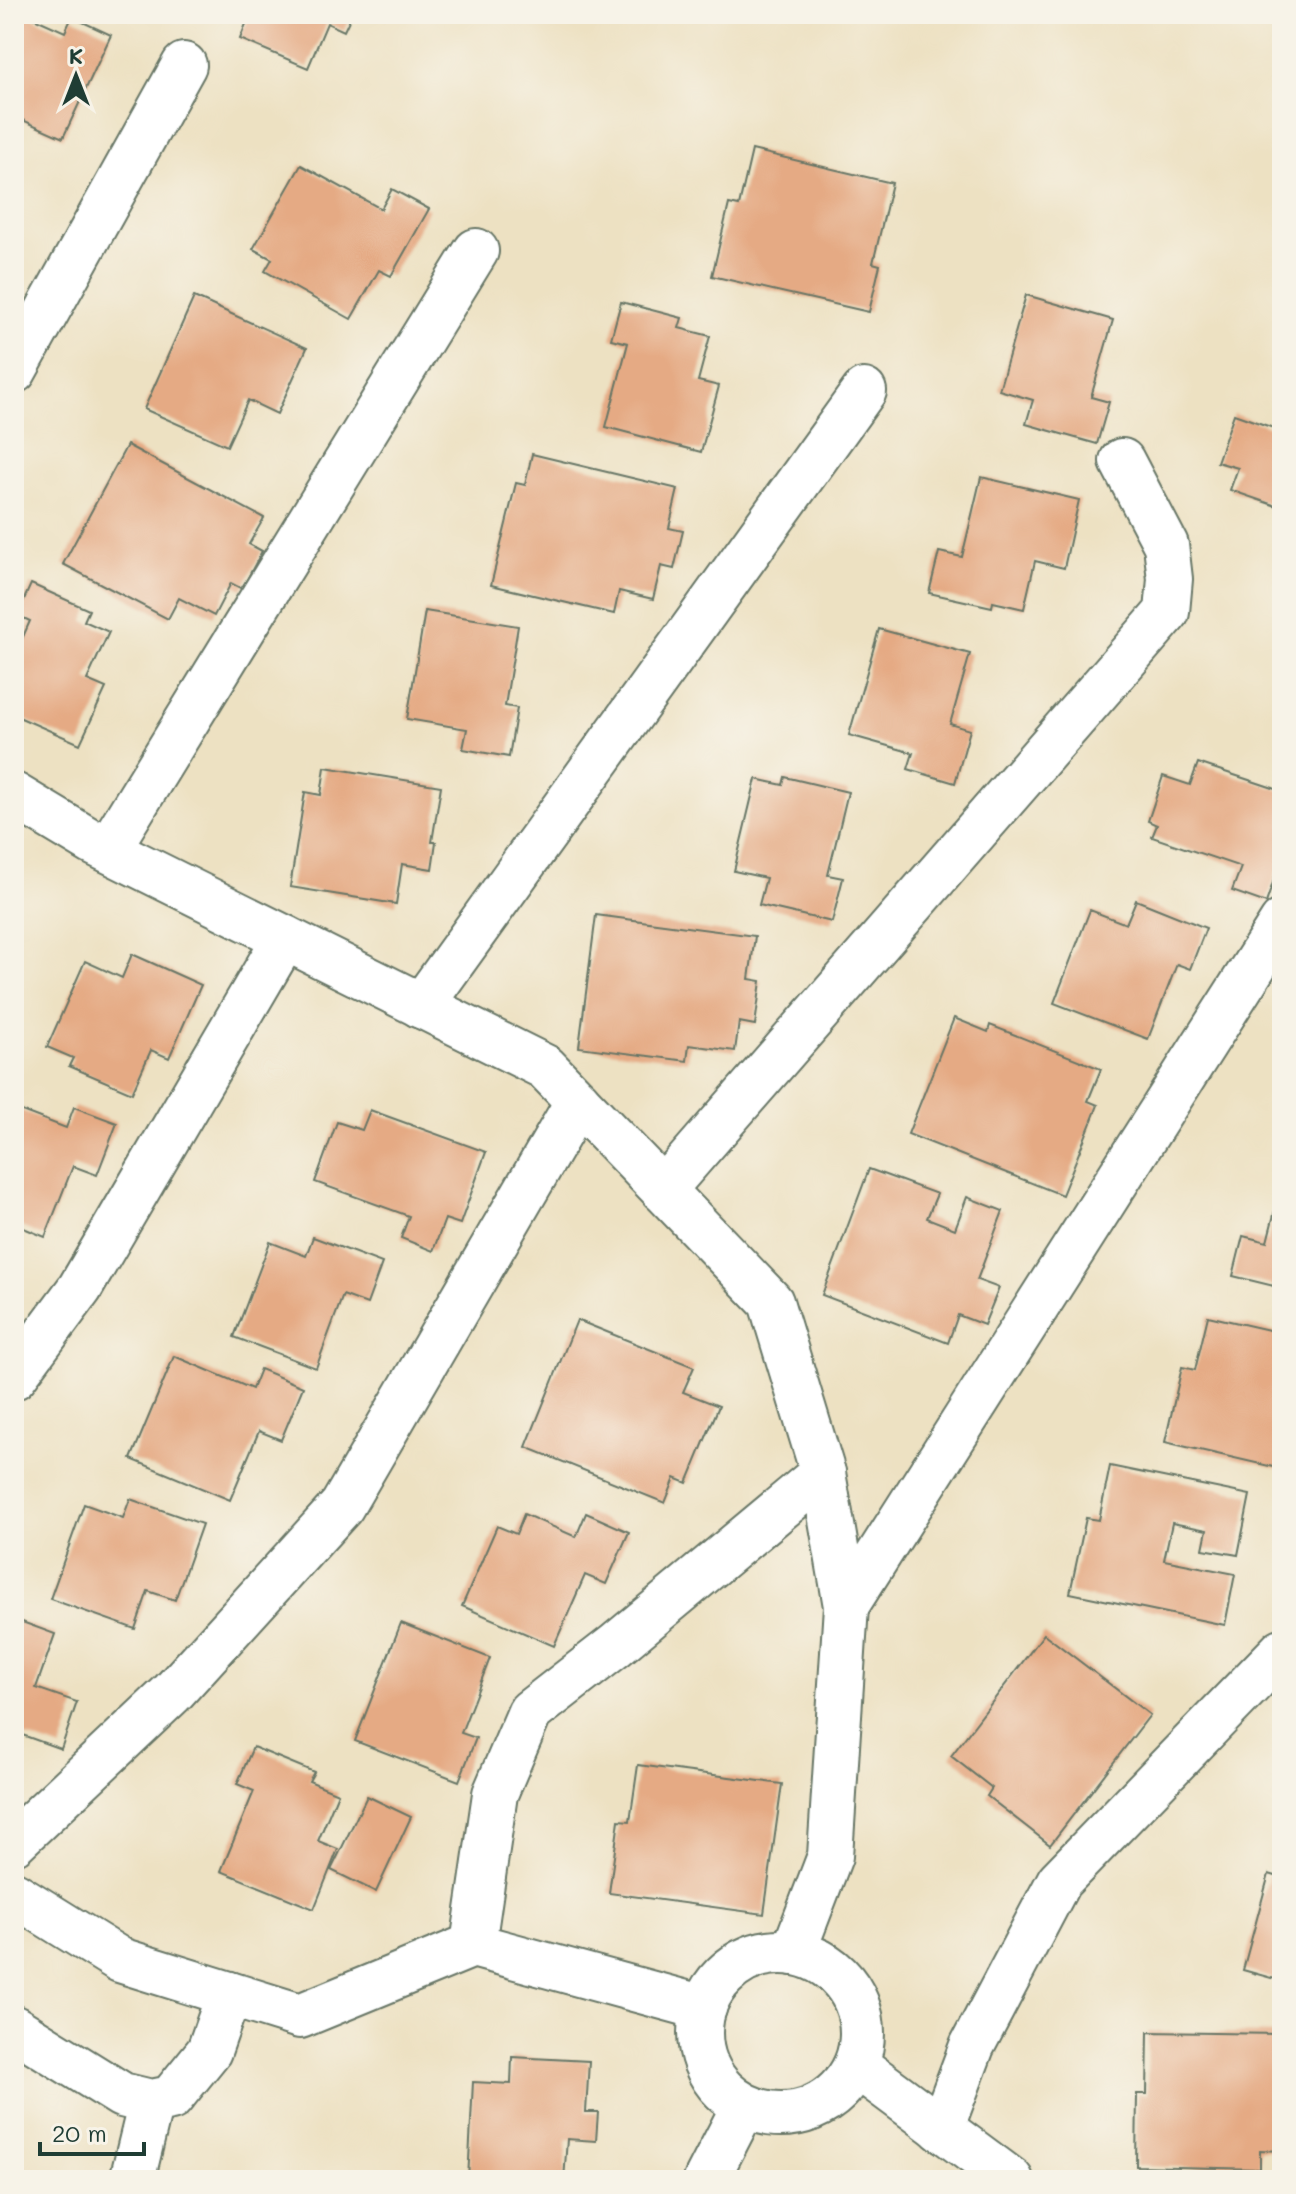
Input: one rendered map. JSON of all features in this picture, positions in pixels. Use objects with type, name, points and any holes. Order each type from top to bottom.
[{"type":"street","points":[[14,371],[184,65]]},
{"type":"street","points":[[108,849],[476,251]]},
{"type":"street","points":[[421,1006],[864,391]]},
{"type":"street","points":[[663,1190],[1167,612],[1170,579],[1166,545],[1122,461]]},
{"type":"street","points":[[19,807],[545,1067],[771,1302],[823,1473],[846,1606],[830,1856],[793,1953]]},
{"type":"street","points":[[846,1606],[1282,922]]},
{"type":"street","points":[[14,1377],[80,1288],[285,938]]},
{"type":"street","points":[[14,1842],[172,1693],[342,1506],[578,1101]]},
{"type":"street","points":[[473,1945],[495,1794],[530,1712],[615,1646],[823,1473]]},
{"type":"street","points":[[941,2129],[972,2046],[1059,1881],[1282,1651]]},
{"type":"street","points":[[14,1894],[120,1960],[300,2016],[473,1945],[704,2008]]},
{"type":"street","points":[[770,1953],[793,1953],[820,1962],[842,1979],[857,2003],[863,2031],[856,2065],[841,2088],[819,2105],[792,2114],[771,2114],[744,2106],[722,2089],[705,2064],[700,2036],[704,2008],[721,1979],[743,1961],[770,1953]]},
{"type":"street","points":[[14,2028],[122,2095],[151,2102],[171,2098],[209,2051],[229,1994]]},
{"type":"street","points":[[856,2065],[1011,2180]]},
{"type":"street","points":[[132,2180],[151,2102]]},
{"type":"street","points":[[706,2180],[744,2106]]},
{"type":"building","points":[[14,14],[25,14],[65,32],[72,17],[111,35],[63,138],[18,118],[21,110],[14,107]]},
{"type":"building","points":[[250,14],[352,14],[344,31],[327,23],[308,68],[240,39]]},
{"type":"building","points":[[752,150],[892,183],[873,263],[880,265],[869,312],[712,276],[729,204],[739,206]]},
{"type":"building","points":[[301,165],[381,209],[392,189],[429,209],[391,276],[379,270],[351,319],[265,271],[272,259],[253,249]]},
{"type":"building","points":[[1026,295],[1113,320],[1091,397],[1109,402],[1097,444],[1026,424],[1033,400],[999,390]]},
{"type":"building","points":[[194,297],[307,348],[277,414],[248,400],[227,446],[144,409]]},
{"type":"building","points":[[621,302],[682,318],[679,328],[710,336],[698,381],[719,386],[701,452],[606,427],[628,343],[611,339]]},
{"type":"building","points":[[1234,414],[1282,431],[1282,508],[1230,490],[1238,468],[1217,462]]},
{"type":"building","points":[[127,445],[264,518],[249,544],[262,551],[242,589],[231,583],[214,616],[179,598],[168,619],[63,564]]},
{"type":"building","points":[[532,454],[678,489],[669,528],[683,531],[674,569],[661,566],[653,599],[619,591],[614,614],[491,585],[516,483],[525,485]]},
{"type":"building","points":[[981,477],[1079,500],[1064,568],[1035,561],[1024,609],[993,602],[992,607],[929,593],[939,552],[962,557]]},
{"type":"building","points":[[31,584],[89,610],[84,621],[109,632],[87,680],[106,688],[80,744],[14,715],[14,657],[30,621],[17,615]]},
{"type":"building","points":[[425,611],[518,626],[505,706],[517,708],[509,757],[463,749],[467,729],[407,719]]},
{"type":"building","points":[[879,629],[970,654],[950,724],[970,730],[955,783],[908,769],[913,753],[849,735]]},
{"type":"building","points":[[1198,763],[1282,791],[1282,873],[1277,871],[1266,903],[1232,891],[1241,867],[1152,837],[1157,825],[1148,821],[1163,776],[1190,785]]},
{"type":"building","points":[[325,767],[441,786],[432,842],[436,842],[432,869],[402,864],[396,904],[290,887],[305,792],[321,795]]},
{"type":"building","points":[[785,777],[848,792],[828,875],[843,878],[832,922],[759,905],[766,878],[734,871],[756,779],[783,785]]},
{"type":"building","points":[[1136,900],[1206,928],[1190,969],[1177,964],[1148,1039],[1054,1003],[1090,910],[1126,924]]},
{"type":"building","points":[[596,915],[755,936],[749,979],[761,981],[755,1025],[739,1022],[735,1051],[689,1045],[687,1061],[579,1047]]},
{"type":"building","points":[[132,954],[201,985],[169,1058],[151,1050],[132,1093],[69,1066],[73,1058],[47,1047],[85,961],[122,978]]},
{"type":"building","points":[[954,1018],[988,1032],[990,1025],[1101,1069],[1088,1101],[1098,1105],[1062,1195],[908,1134]]},
{"type":"building","points":[[74,1107],[117,1123],[97,1175],[73,1166],[45,1237],[14,1224],[14,1108],[66,1128]]},
{"type":"building","points":[[370,1110],[486,1152],[460,1224],[445,1219],[433,1251],[401,1238],[409,1216],[315,1182],[337,1122],[362,1130]]},
{"type":"building","points":[[869,1169],[937,1194],[927,1218],[955,1229],[967,1197],[1003,1211],[977,1280],[999,1288],[984,1325],[958,1315],[948,1343],[822,1295]]},
{"type":"building","points":[[1281,1187],[1282,1288],[1233,1276],[1243,1236],[1267,1242]]},
{"type":"building","points":[[313,1237],[382,1263],[367,1304],[343,1295],[316,1368],[234,1337],[270,1242],[306,1256]]},
{"type":"building","points":[[1208,1316],[1282,1333],[1282,1469],[1165,1442],[1182,1367],[1195,1370]]},
{"type":"building","points":[[577,1320],[694,1367],[683,1392],[719,1406],[687,1483],[675,1478],[665,1503],[526,1447]]},
{"type":"building","points":[[174,1356],[252,1389],[260,1369],[303,1387],[281,1440],[259,1431],[230,1500],[131,1459]]},
{"type":"building","points":[[1110,1466],[1250,1495],[1238,1555],[1203,1549],[1207,1530],[1172,1523],[1164,1560],[1235,1574],[1225,1625],[1070,1593],[1086,1518],[1099,1520]]},
{"type":"building","points":[[130,1499],[202,1524],[175,1600],[148,1591],[135,1629],[50,1599],[84,1504],[123,1518]]},
{"type":"building","points":[[586,1513],[629,1532],[606,1584],[585,1575],[554,1646],[462,1606],[497,1526],[516,1534],[524,1514],[576,1537]]},
{"type":"building","points":[[14,1619],[55,1634],[36,1688],[77,1702],[61,1749],[14,1732]]},
{"type":"building","points":[[401,1623],[490,1658],[461,1733],[476,1738],[459,1781],[355,1741]]},
{"type":"building","points":[[1044,1634],[1150,1715],[1050,1845],[987,1796],[992,1788],[951,1756]]},
{"type":"building","points":[[253,1747],[314,1772],[309,1781],[338,1793],[318,1841],[338,1849],[314,1909],[221,1871],[254,1791],[237,1784]]},
{"type":"building","points":[[638,1765],[782,1784],[764,1914],[609,1893],[619,1820],[630,1821]]},
{"type":"building","points":[[367,1796],[411,1817],[376,1892],[331,1870]]},
{"type":"building","points":[[1282,1867],[1282,1981],[1243,1970],[1269,1874],[1279,1877]]},
{"type":"building","points":[[1148,2032],[1282,2034],[1282,2151],[1260,2150],[1260,2169],[1136,2166],[1137,2094],[1147,2094]]},
{"type":"building","points":[[512,2057],[589,2061],[586,2112],[598,2112],[596,2141],[567,2139],[564,2180],[468,2180],[473,2082],[511,2084]]}]
